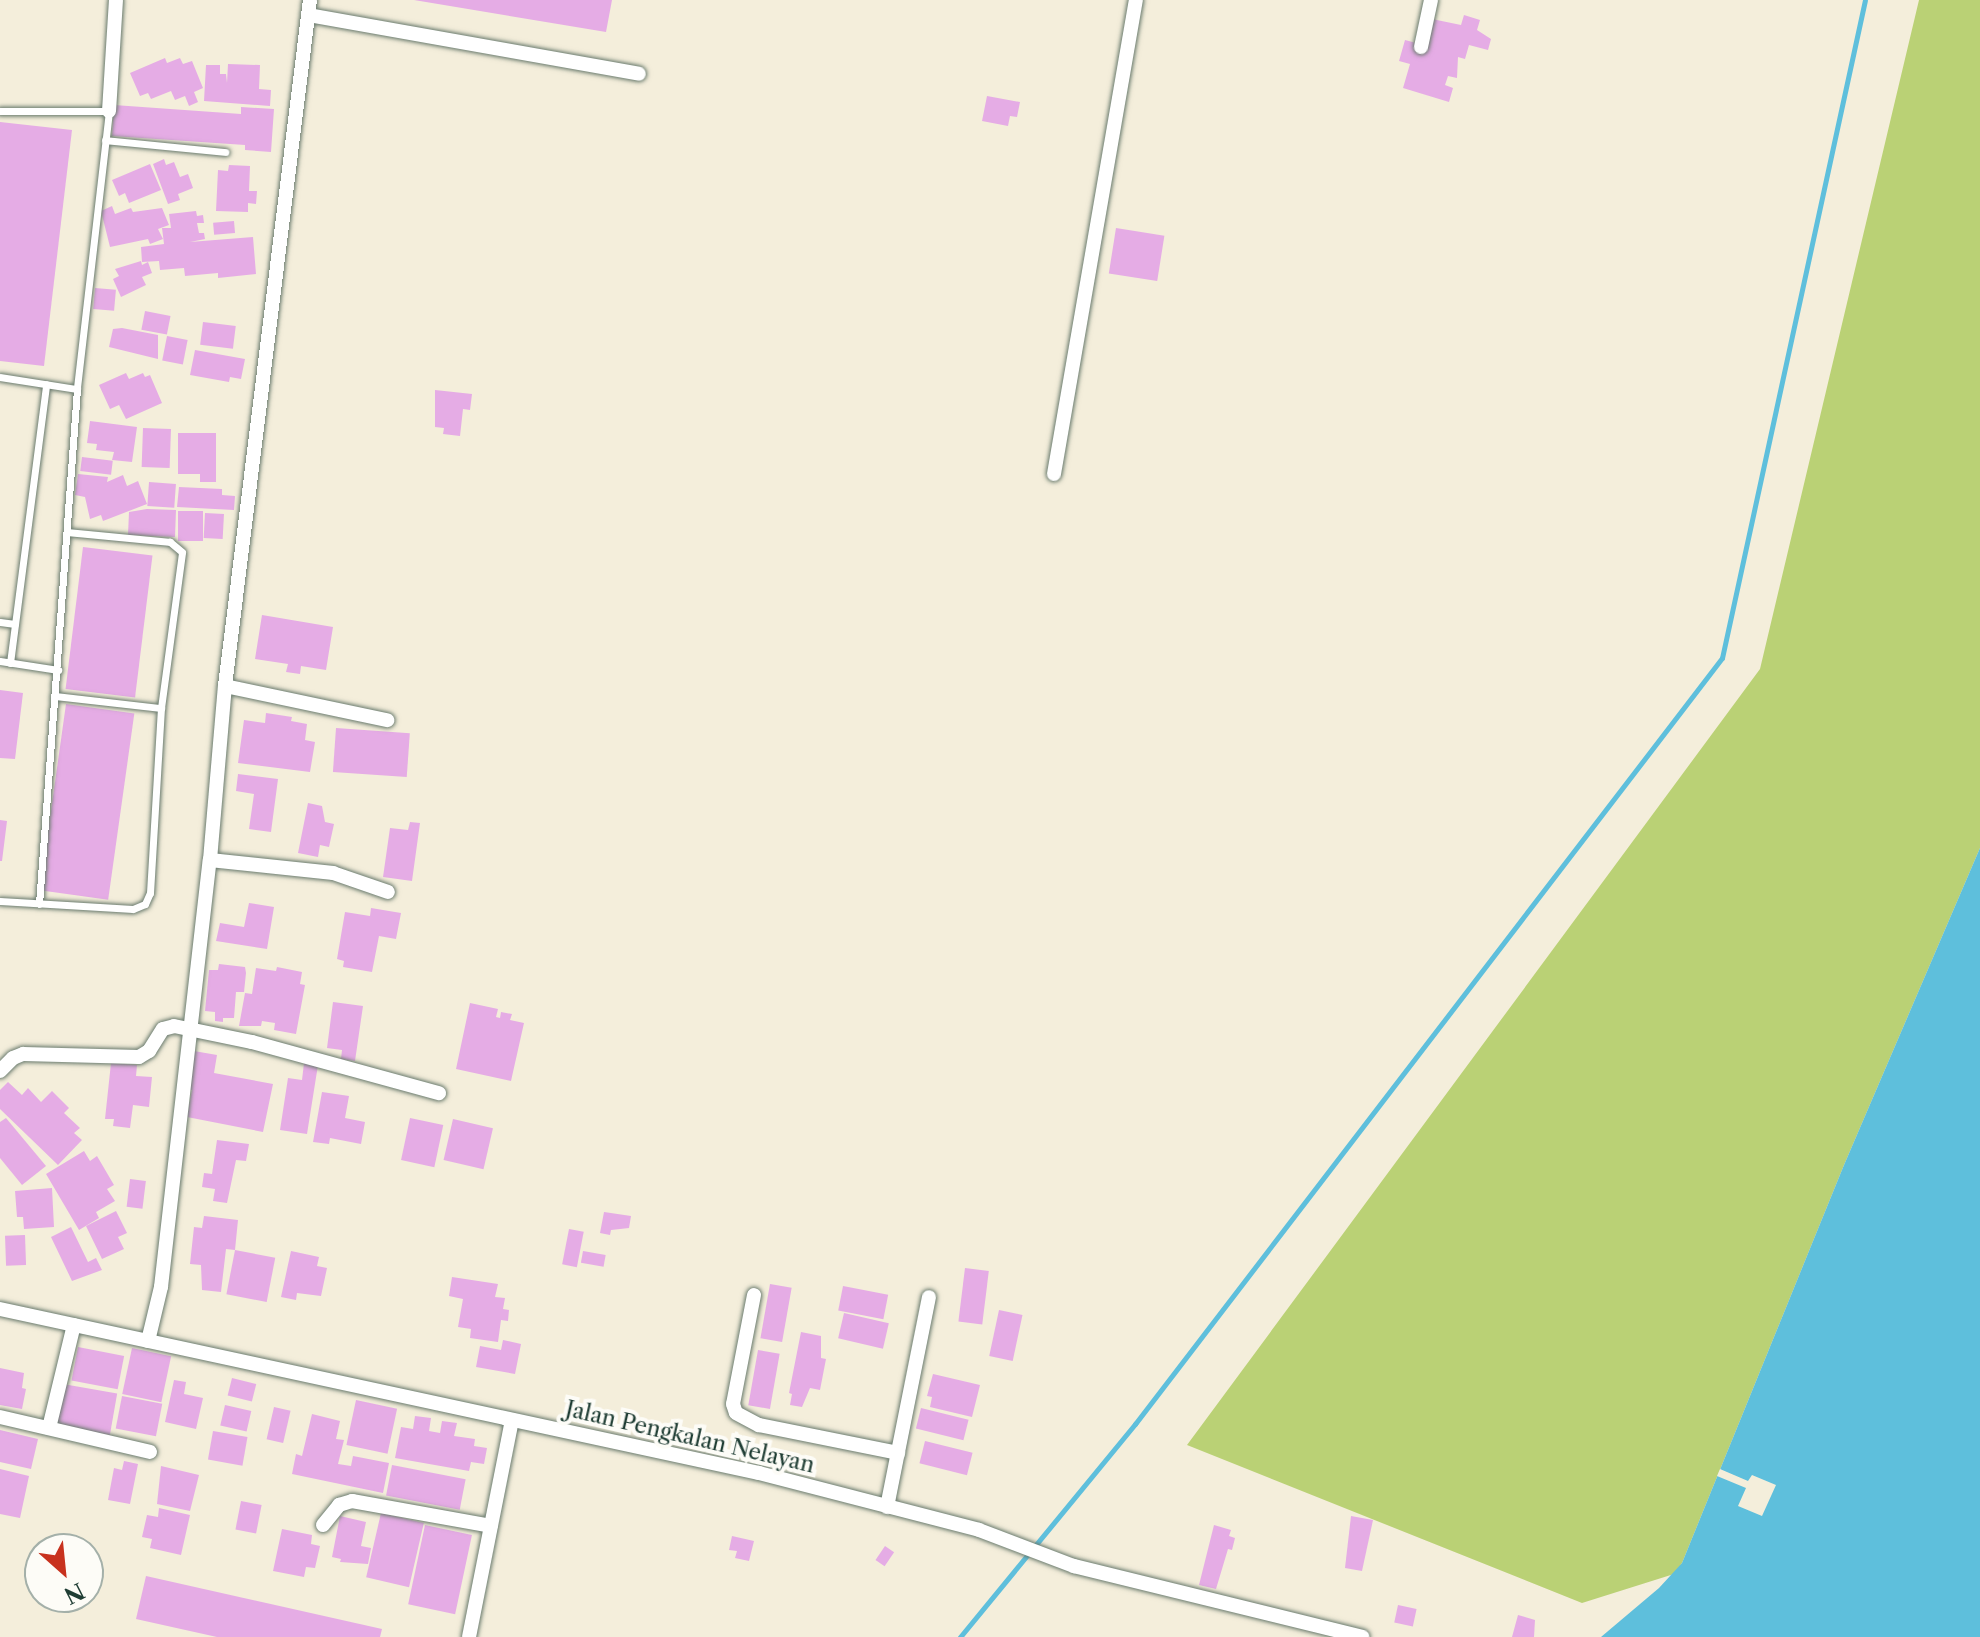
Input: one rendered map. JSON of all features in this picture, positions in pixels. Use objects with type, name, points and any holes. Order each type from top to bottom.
[{"type":"street","points":[[109,111],[116,0]]},
{"type":"street","points":[[1054,474],[1136,0]]},
{"type":"street","points":[[1421,47],[1431,0]]},
{"type":"street","points":[[148,1341],[161,1287],[210,860],[225,686],[309,7],[639,74]]},
{"type":"street","points":[[225,686],[387,720]]},
{"type":"street","points":[[210,860],[333,873],[388,892]]},
{"type":"street","points":[[0,1071],[23,1054],[139,1057],[149,1051],[167,1027],[190,1029],[439,1093]]},
{"type":"street","points":[[754,1295],[733,1404],[736,1413],[759,1425],[898,1453]]},
{"type":"street","points":[[887,1507],[929,1297]]},
{"type":"street","name":"Jalan Pengkalan Nelayan","points":[[0,1309],[759,1473],[979,1530],[1074,1566],[1362,1637]]},
{"type":"street","points":[[49,1428],[74,1325]]},
{"type":"street","points":[[0,1417],[150,1452]]},
{"type":"street","points":[[469,1637],[512,1420]]},
{"type":"street","points":[[323,1525],[339,1505],[352,1501],[491,1526]]},
{"type":"lane","points":[[0,111],[109,111],[77,389],[39,904]]},
{"type":"lane","points":[[105,140],[225,152]]},
{"type":"lane","points":[[0,377],[77,389]]},
{"type":"lane","points":[[10,663],[46,384]]},
{"type":"lane","points":[[0,901],[133,909],[148,901],[161,763],[161,708],[181,569],[180,549],[170,542],[67,532]]},
{"type":"lane","points":[[0,622],[15,624]]},
{"type":"lane","points":[[0,661],[58,670]]},
{"type":"lane","points":[[55,696],[161,708]]},
{"type":"green space","points":[[1919,0],[1980,0],[1980,848],[1844,1165],[1682,1563],[1674,1574],[1582,1603],[1187,1445],[1760,669]]},
{"type":"water","points":[[1980,848],[1980,1637],[1601,1637],[1659,1588],[1682,1563],[1844,1165]]},
{"type":"pier","points":[[1720,1469],[1748,1481],[1752,1475],[1776,1485],[1762,1516],[1738,1506],[1746,1488],[1717,1476]]},
{"type":"building","points":[[414,0],[612,0],[606,32]]},
{"type":"building","points":[[1464,15],[1480,20],[1477,30],[1491,39],[1488,50],[1469,45],[1465,59],[1458,57],[1457,78],[1448,76],[1445,85],[1453,88],[1449,102],[1403,88],[1410,64],[1399,61],[1405,40],[1420,44],[1432,19],[1461,25]]},
{"type":"building","points":[[165,58],[167,63],[180,58],[183,64],[192,61],[203,88],[194,92],[198,102],[189,106],[185,96],[175,100],[171,91],[151,99],[148,93],[140,96],[130,73]]},
{"type":"building","points":[[228,64],[260,65],[259,89],[271,90],[270,106],[204,101],[206,65],[220,65],[220,74],[226,74],[227,83]]},
{"type":"building","points":[[987,96],[1020,102],[1017,117],[1010,116],[1008,126],[982,121]]},
{"type":"building","points":[[114,105],[241,114],[241,107],[274,109],[271,152],[245,150],[245,145],[112,136]]},
{"type":"building","points":[[0,122],[72,130],[44,366],[0,361]]},
{"type":"building","points":[[164,159],[166,165],[174,162],[180,177],[188,174],[193,188],[178,194],[180,200],[168,204],[153,164]]},
{"type":"building","points":[[150,164],[161,190],[129,203],[125,193],[119,196],[112,180]]},
{"type":"building","points":[[229,165],[250,166],[249,191],[257,191],[256,204],[248,203],[248,212],[216,211],[218,170],[228,171]]},
{"type":"building","points":[[112,206],[115,214],[131,208],[133,212],[162,208],[169,225],[158,229],[163,239],[150,244],[148,239],[110,247],[101,211]]},
{"type":"building","points":[[196,211],[197,216],[203,215],[204,223],[197,223],[199,233],[204,233],[205,239],[190,242],[253,237],[256,274],[218,278],[218,273],[185,276],[184,268],[160,270],[159,261],[142,262],[141,247],[164,244],[162,228],[171,228],[169,214]]},
{"type":"building","points":[[234,221],[235,233],[214,235],[213,223]]},
{"type":"building","points":[[1116,228],[1164,236],[1157,281],[1109,273]]},
{"type":"building","points":[[141,261],[142,265],[148,262],[152,273],[142,277],[146,285],[121,297],[113,279],[119,276],[115,269]]},
{"type":"building","points":[[95,288],[116,290],[114,311],[93,309]]},
{"type":"building","points":[[145,311],[171,316],[167,335],[141,330]]},
{"type":"building","points":[[203,322],[236,326],[233,349],[200,345]]},
{"type":"building","points":[[113,329],[158,335],[158,359],[109,347]]},
{"type":"building","points":[[167,336],[188,340],[183,365],[162,361]]},
{"type":"building","points":[[195,350],[245,359],[241,379],[230,377],[229,382],[190,375]]},
{"type":"building","points":[[126,373],[129,379],[143,373],[145,377],[150,375],[162,403],[126,419],[119,405],[110,409],[99,385]]},
{"type":"building","points":[[435,390],[472,394],[470,410],[463,409],[460,436],[443,434],[444,428],[435,427]]},
{"type":"building","points":[[90,421],[137,427],[132,462],[112,460],[114,452],[96,450],[97,444],[87,443]]},
{"type":"building","points":[[143,428],[171,429],[170,468],[142,467]]},
{"type":"building","points":[[178,433],[216,433],[216,482],[200,482],[200,474],[178,474]]},
{"type":"building","points":[[82,457],[113,461],[111,475],[80,471]]},
{"type":"building","points":[[78,474],[108,477],[107,482],[123,475],[127,486],[138,481],[147,504],[103,521],[101,515],[90,519],[85,497],[75,495]]},
{"type":"building","points":[[149,482],[176,484],[174,508],[147,506]]},
{"type":"building","points":[[179,487],[222,489],[222,495],[235,496],[234,510],[177,507]]},
{"type":"building","points":[[176,510],[175,537],[128,535],[129,512]]},
{"type":"building","points":[[178,511],[203,511],[203,541],[178,541]]},
{"type":"building","points":[[205,513],[224,514],[223,539],[204,538]]},
{"type":"building","points":[[83,547],[152,556],[135,697],[66,689]]},
{"type":"building","points":[[262,615],[333,627],[326,670],[301,666],[300,674],[286,672],[288,664],[255,659]]},
{"type":"building","points":[[0,690],[23,693],[15,759],[0,758]]},
{"type":"building","points":[[66,704],[134,714],[108,900],[40,890]]},
{"type":"building","points":[[266,713],[292,717],[291,721],[307,724],[305,740],[315,742],[310,772],[238,763],[244,720],[265,723]]},
{"type":"building","points":[[336,728],[410,733],[407,777],[333,772]]},
{"type":"building","points":[[238,774],[278,779],[271,832],[249,829],[254,794],[236,791]]},
{"type":"building","points":[[308,803],[322,806],[325,822],[334,824],[329,847],[320,845],[318,857],[298,853]]},
{"type":"building","points":[[0,820],[7,821],[2,861],[0,861]]},
{"type":"building","points":[[410,822],[420,823],[412,881],[383,877],[390,828],[408,830]]},
{"type":"building","points":[[249,903],[274,907],[267,949],[216,941],[220,923],[244,927]]},
{"type":"building","points":[[371,908],[401,913],[396,939],[379,936],[372,972],[343,967],[344,961],[337,959],[345,912],[370,916]]},
{"type":"building","points":[[219,964],[245,967],[246,973],[244,992],[236,992],[234,1018],[223,1018],[223,1022],[215,1021],[215,1012],[205,1011],[209,970],[218,970]]},
{"type":"building","points":[[277,967],[302,972],[300,984],[305,985],[296,1034],[274,1030],[275,1023],[262,1021],[261,1026],[239,1026],[245,993],[252,994],[256,968],[276,971]]},
{"type":"building","points":[[333,1002],[363,1006],[355,1061],[341,1059],[342,1050],[327,1048]]},
{"type":"building","points":[[470,1003],[498,1009],[496,1017],[500,1018],[501,1012],[512,1014],[510,1020],[524,1023],[511,1081],[456,1069]]},
{"type":"building","points":[[194,1051],[217,1055],[214,1073],[273,1084],[263,1132],[187,1117],[192,1090],[186,1089]]},
{"type":"building","points":[[111,1063],[137,1065],[136,1076],[152,1077],[149,1107],[133,1105],[130,1128],[113,1126],[114,1119],[105,1119]]},
{"type":"building","points":[[304,1063],[318,1065],[307,1134],[280,1130],[288,1078],[302,1080]]},
{"type":"building","points":[[8,1082],[22,1095],[28,1088],[41,1102],[52,1091],[69,1108],[64,1113],[80,1128],[74,1133],[82,1140],[58,1165],[0,1109],[0,1090]]},
{"type":"building","points":[[322,1092],[349,1096],[345,1118],[365,1122],[361,1144],[330,1138],[329,1144],[313,1142]]},
{"type":"building","points":[[6,1118],[46,1166],[22,1185],[0,1158],[0,1122]]},
{"type":"building","points":[[410,1118],[443,1125],[434,1167],[401,1160]]},
{"type":"building","points":[[453,1119],[493,1128],[484,1169],[444,1160]]},
{"type":"building","points":[[217,1140],[249,1144],[246,1161],[236,1160],[227,1203],[213,1201],[215,1189],[202,1187],[204,1173],[212,1174]]},
{"type":"building","points":[[84,1151],[90,1161],[97,1156],[114,1185],[107,1189],[115,1201],[96,1212],[99,1218],[79,1230],[46,1174]]},
{"type":"building","points":[[130,1179],[146,1181],[142,1209],[127,1207]]},
{"type":"building","points":[[52,1188],[54,1227],[24,1229],[23,1217],[17,1217],[15,1191]]},
{"type":"building","points":[[116,1211],[127,1233],[118,1237],[124,1249],[102,1259],[86,1226]]},
{"type":"building","points":[[604,1212],[631,1216],[629,1228],[611,1230],[610,1235],[600,1233]]},
{"type":"building","points":[[204,1216],[238,1220],[235,1250],[226,1249],[221,1292],[202,1290],[201,1265],[190,1264],[194,1227],[202,1228]]},
{"type":"building","points":[[71,1227],[88,1262],[96,1258],[102,1270],[72,1281],[51,1237]]},
{"type":"building","points":[[569,1229],[584,1232],[577,1267],[562,1264]]},
{"type":"building","points":[[25,1235],[26,1265],[6,1266],[5,1236]]},
{"type":"building","points":[[235,1250],[275,1258],[267,1302],[226,1294]]},
{"type":"building","points":[[291,1251],[319,1257],[317,1266],[327,1268],[321,1296],[297,1293],[296,1300],[281,1297]]},
{"type":"building","points":[[583,1251],[606,1255],[604,1267],[581,1263]]},
{"type":"building","points":[[965,1268],[989,1271],[982,1325],[958,1322]]},
{"type":"building","points":[[452,1277],[498,1284],[495,1297],[505,1298],[503,1309],[509,1310],[508,1321],[501,1320],[498,1342],[470,1338],[471,1329],[458,1327],[463,1299],[449,1296]]},
{"type":"building","points":[[770,1284],[792,1288],[782,1342],[760,1338]]},
{"type":"building","points":[[843,1286],[888,1295],[883,1319],[838,1311]]},
{"type":"building","points":[[999,1310],[1022,1315],[1013,1361],[989,1356]]},
{"type":"building","points":[[844,1313],[889,1323],[883,1349],[838,1338]]},
{"type":"building","points":[[801,1332],[821,1336],[821,1358],[826,1359],[820,1390],[810,1388],[802,1407],[790,1405],[792,1394],[789,1393]]},
{"type":"building","points":[[503,1340],[521,1344],[515,1374],[476,1367],[480,1346],[501,1350]]},
{"type":"building","points":[[78,1347],[124,1356],[118,1389],[72,1380]]},
{"type":"building","points":[[132,1348],[171,1356],[161,1402],[122,1394]]},
{"type":"building","points":[[758,1350],[780,1354],[770,1409],[748,1405]]},
{"type":"building","points":[[0,1368],[24,1373],[22,1388],[26,1389],[22,1409],[0,1405]]},
{"type":"building","points":[[933,1374],[980,1385],[972,1417],[930,1407],[932,1397],[927,1396]]},
{"type":"building","points":[[232,1378],[256,1384],[252,1402],[228,1395]]},
{"type":"building","points":[[174,1380],[186,1382],[184,1394],[203,1398],[196,1429],[165,1422]]},
{"type":"building","points":[[63,1384],[117,1394],[110,1435],[56,1425]]},
{"type":"building","points":[[122,1396],[162,1404],[156,1436],[116,1428]]},
{"type":"building","points":[[356,1400],[397,1409],[388,1454],[346,1445]]},
{"type":"building","points":[[225,1405],[251,1411],[247,1432],[220,1425]]},
{"type":"building","points":[[274,1407],[291,1411],[283,1443],[267,1439]]},
{"type":"building","points":[[921,1408],[969,1420],[963,1440],[916,1428]]},
{"type":"building","points":[[312,1414],[340,1421],[336,1439],[344,1440],[338,1464],[351,1466],[353,1456],[389,1463],[383,1493],[292,1474],[296,1454],[302,1456]]},
{"type":"building","points":[[415,1416],[431,1418],[429,1431],[440,1433],[442,1421],[457,1423],[454,1436],[475,1439],[474,1446],[487,1448],[484,1464],[471,1462],[469,1471],[395,1458],[401,1427],[413,1429]]},
{"type":"building","points":[[0,1430],[38,1439],[31,1469],[0,1462]]},
{"type":"building","points":[[213,1431],[247,1437],[242,1466],[208,1460]]},
{"type":"building","points":[[925,1441],[973,1453],[967,1475],[919,1463]]},
{"type":"building","points":[[124,1461],[138,1464],[130,1504],[108,1500],[114,1468],[122,1470]]},
{"type":"building","points":[[392,1465],[466,1479],[460,1510],[386,1495]]},
{"type":"building","points":[[161,1466],[199,1475],[190,1511],[157,1504]]},
{"type":"building","points":[[0,1469],[29,1476],[20,1518],[0,1514]]},
{"type":"building","points":[[241,1501],[262,1505],[256,1533],[235,1529]]},
{"type":"building","points":[[159,1508],[190,1515],[181,1555],[150,1548],[152,1539],[142,1537],[147,1515],[158,1517]]},
{"type":"building","points":[[381,1513],[424,1523],[409,1587],[366,1577]]},
{"type":"building","points":[[340,1516],[366,1522],[361,1546],[371,1548],[368,1564],[340,1562],[341,1559],[332,1557]]},
{"type":"building","points":[[1351,1516],[1373,1520],[1362,1571],[1345,1568]]},
{"type":"building","points":[[425,1525],[472,1535],[455,1614],[408,1604]]},
{"type":"building","points":[[1214,1525],[1231,1530],[1229,1536],[1235,1538],[1232,1550],[1228,1549],[1216,1589],[1199,1585]]},
{"type":"building","points":[[282,1529],[312,1535],[311,1544],[320,1546],[315,1568],[306,1567],[304,1577],[273,1571]]},
{"type":"building","points":[[732,1536],[754,1541],[749,1561],[735,1558],[737,1551],[729,1550]]},
{"type":"building","points":[[885,1546],[894,1552],[885,1566],[875,1560]]},
{"type":"building","points":[[146,1576],[382,1629],[380,1637],[217,1637],[136,1619]]},
{"type":"building","points":[[1398,1605],[1417,1609],[1413,1627],[1394,1623]]},
{"type":"building","points":[[1518,1615],[1535,1620],[1534,1637],[1512,1637]]},
{"type":"waterway","points":[[960,1637],[1135,1424],[1722,658],[1865,0]]}]
